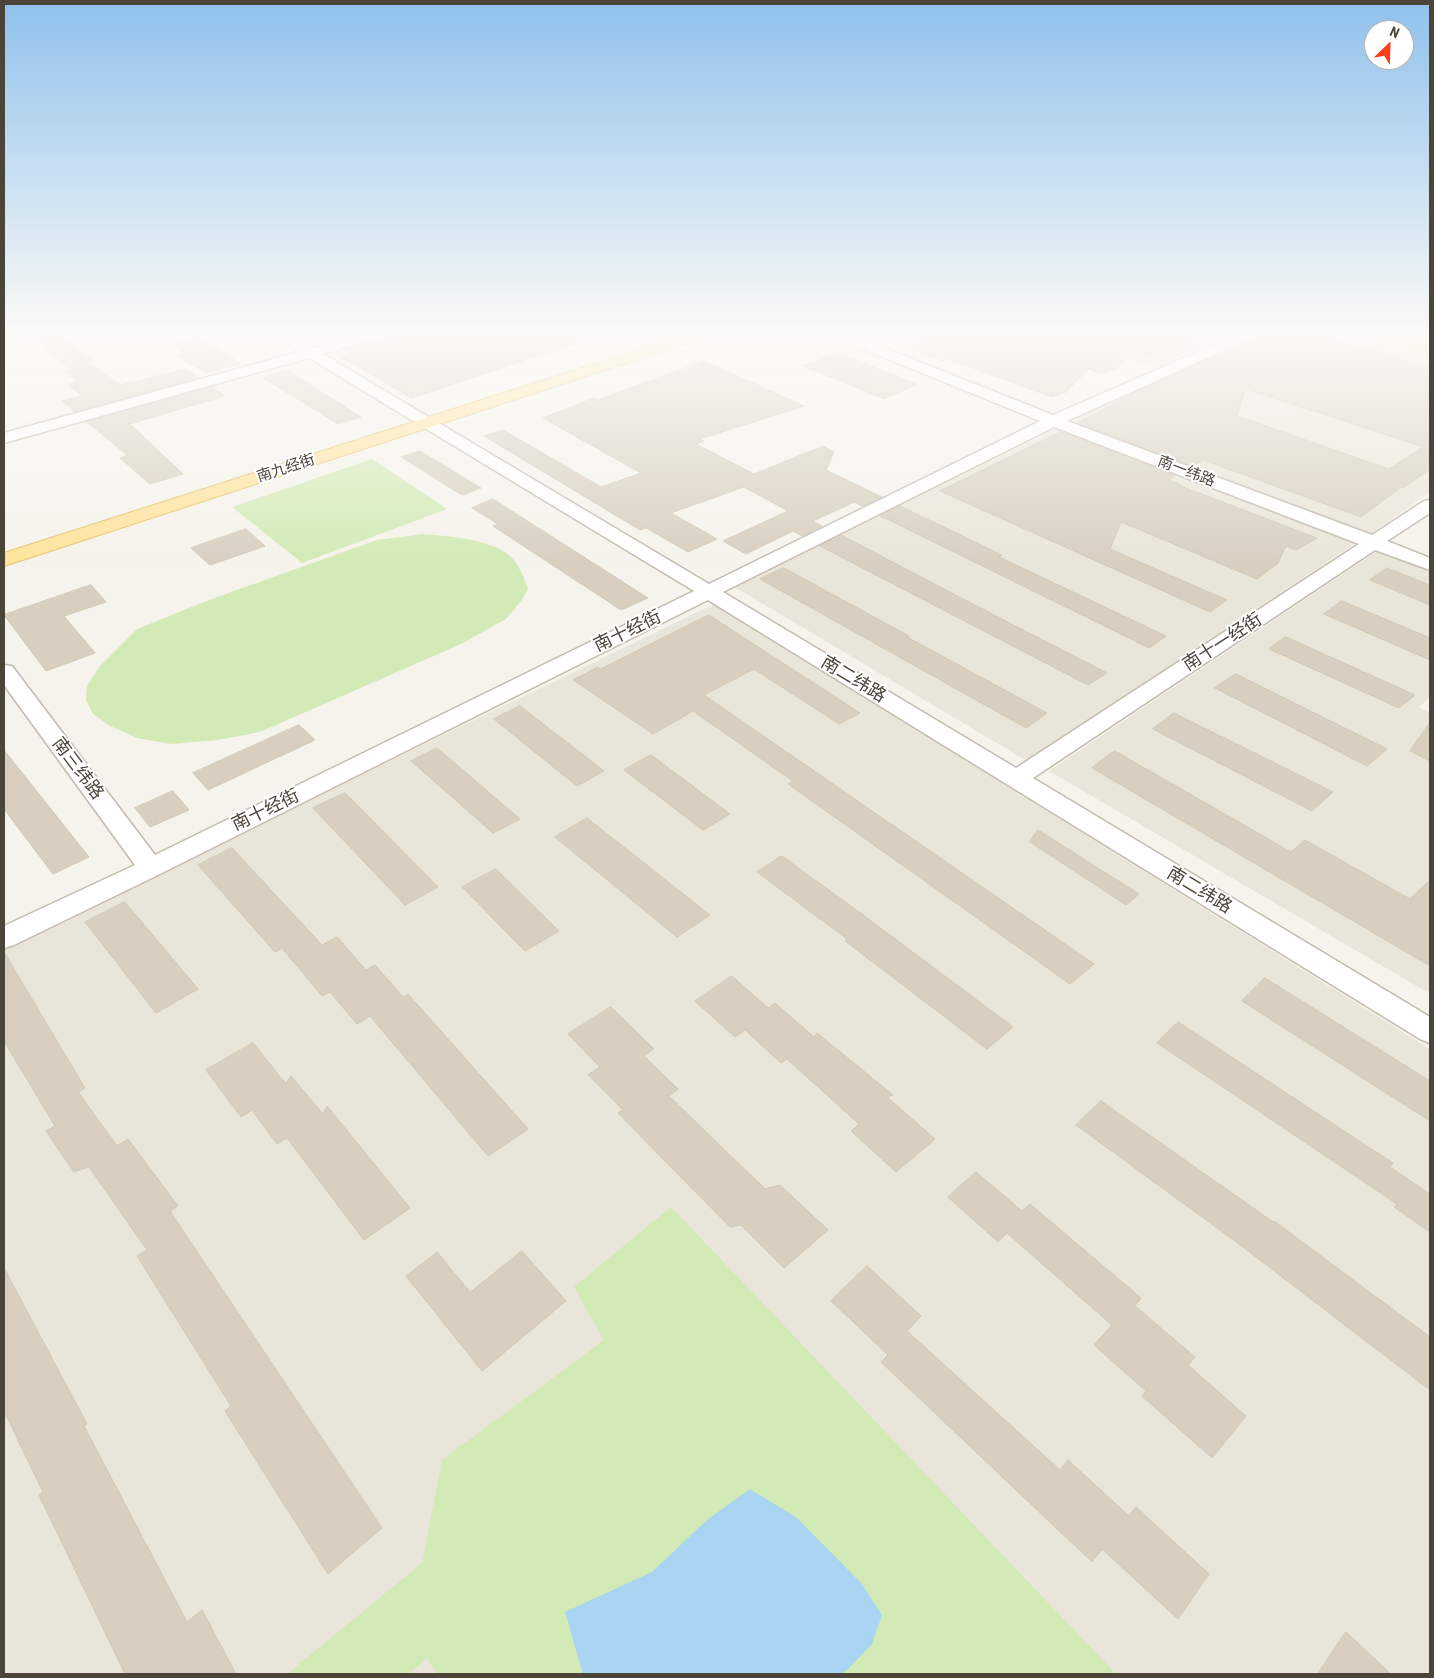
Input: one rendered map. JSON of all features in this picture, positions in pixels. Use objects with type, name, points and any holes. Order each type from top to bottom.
[{"type":"main road","name":"南九经街","points":[[4,560],[470,409]]},
{"type":"street","points":[[4,438],[106,409]]},
{"type":"street","name":"南二纬路","points":[[405,409],[1430,1031]]},
{"type":"street","name":"南一纬路","points":[[1022,409],[1430,564]]},
{"type":"street","name":"南十经街","points":[[4,938],[151,868],[1081,409]]},
{"type":"street","name":"南十一经街","points":[[1016,780],[1430,505]]},
{"type":"street","name":"南三纬路","points":[[4,671],[151,868]]},
{"type":"shaded area","points":[[1090,409],[1430,409],[1430,492],[1367,536],[1064,421]]},
{"type":"shaded area","points":[[1056,428],[1357,542],[1027,761],[733,586]]},
{"type":"shaded area","points":[[1379,550],[1430,569],[1430,697],[1419,707],[1430,713],[1430,988],[1427,992],[1049,771]]},
{"type":"shaded area","points":[[714,604],[1430,1049],[1430,1674],[4,1674],[4,948]]},
{"type":"green space","points":[[372,459],[447,509],[302,563],[232,507]]},
{"type":"green space","points":[[423,534],[456,537],[480,542],[501,550],[512,558],[520,570],[528,589],[506,619],[461,644],[260,732],[218,740],[170,744],[137,738],[110,726],[93,714],[86,700],[87,686],[100,666],[137,629],[209,600],[377,540]]},
{"type":"green space","points":[[671,1207],[1116,1674],[437,1674],[427,1658],[409,1674],[287,1674],[422,1563],[442,1460],[604,1340],[574,1287]]},
{"type":"water","points":[[750,1489],[797,1518],[862,1584],[882,1615],[872,1644],[841,1674],[583,1674],[565,1612],[652,1572],[707,1520]]},
{"type":"building","points":[[72,409],[85,409],[75,412]]},
{"type":"building","points":[[132,409],[180,409],[130,424],[183,474],[150,484],[120,458],[127,455],[87,422]]},
{"type":"building","points":[[314,409],[349,409],[361,417],[338,424]]},
{"type":"building","points":[[565,409],[794,409],[700,439],[704,441],[696,444],[754,474],[823,446],[834,452],[826,470],[882,497],[862,506],[854,502],[813,521],[822,526],[802,536],[793,531],[746,554],[723,541],[788,511],[744,487],[671,513],[717,539],[688,552],[646,528],[640,530],[484,436],[503,430],[601,487],[641,473],[543,418]]},
{"type":"building","points":[[1103,409],[1239,409],[1237,416],[1389,469],[1423,447],[1308,409],[1430,409],[1430,469],[1403,488],[1401,487],[1361,517],[1203,460],[1193,466],[1078,423]]},
{"type":"building","points":[[1061,432],[1175,476],[1168,480],[1180,484],[1178,485],[1317,538],[1296,550],[1286,546],[1278,563],[1257,579],[1121,522],[1110,549],[1227,600],[1210,612],[940,491]]},
{"type":"building","points":[[420,451],[481,488],[462,495],[401,457]]},
{"type":"building","points":[[493,499],[648,598],[621,610],[493,526],[498,524],[472,508]]},
{"type":"building","points":[[900,506],[1002,555],[999,557],[1166,636],[1149,648],[881,516]]},
{"type":"building","points":[[246,529],[265,546],[210,565],[191,548]]},
{"type":"building","points":[[841,535],[1107,673],[1088,685],[820,546]]},
{"type":"building","points":[[784,568],[1047,713],[1026,728],[760,579]]},
{"type":"building","points":[[1387,568],[1430,585],[1430,605],[1370,580]]},
{"type":"building","points":[[91,585],[106,602],[64,616],[95,653],[46,671],[4,615]]},
{"type":"building","points":[[1342,601],[1430,638],[1430,660],[1324,614]]},
{"type":"building","points":[[709,615],[860,713],[839,724],[754,669],[704,695],[1094,964],[1070,984],[788,784],[793,781],[693,711],[653,734],[573,680],[598,667],[600,669]]},
{"type":"building","points":[[1286,637],[1415,695],[1399,708],[1269,649]]},
{"type":"building","points":[[1236,674],[1387,749],[1367,766],[1215,688]]},
{"type":"building","points":[[520,706],[604,771],[577,786],[494,719]]},
{"type":"building","points":[[1174,713],[1333,792],[1312,811],[1153,729]]},
{"type":"building","points":[[1430,723],[1430,761],[1410,751]]},
{"type":"building","points":[[299,725],[315,740],[208,790],[193,773]]},
{"type":"building","points":[[437,748],[520,819],[493,833],[411,761]]},
{"type":"building","points":[[4,750],[89,857],[53,874],[4,809]]},
{"type":"building","points":[[1115,751],[1291,852],[1305,840],[1410,899],[1430,880],[1430,966],[1092,768]]},
{"type":"building","points":[[651,755],[730,814],[703,830],[624,770]]},
{"type":"building","points":[[173,791],[189,810],[150,827],[135,808]]},
{"type":"building","points":[[345,793],[438,887],[405,905],[313,808]]},
{"type":"building","points":[[587,818],[710,915],[677,937],[555,837]]},
{"type":"building","points":[[1038,830],[1139,894],[1126,905],[1030,842]]},
{"type":"building","points":[[232,848],[322,945],[337,937],[366,970],[375,965],[403,997],[408,994],[528,1129],[488,1156],[370,1016],[357,1024],[330,992],[322,996],[282,948],[275,952],[198,865]]},
{"type":"building","points":[[782,856],[1013,1027],[987,1049],[845,941],[847,939],[757,872]]},
{"type":"building","points":[[496,869],[559,931],[525,951],[462,887]]},
{"type":"building","points":[[125,902],[198,989],[156,1013],[85,922]]},
{"type":"building","points":[[4,952],[85,1088],[78,1092],[117,1146],[128,1139],[178,1206],[170,1211],[382,1528],[328,1574],[225,1411],[231,1406],[137,1256],[147,1250],[89,1167],[74,1172],[46,1131],[55,1126],[4,1041]]},
{"type":"building","points":[[732,976],[768,1008],[775,1003],[814,1037],[817,1033],[893,1095],[887,1097],[935,1139],[896,1172],[851,1131],[859,1124],[787,1059],[781,1063],[745,1030],[735,1037],[695,1001]]},
{"type":"building","points":[[1265,978],[1430,1081],[1430,1121],[1242,1001]]},
{"type":"building","points":[[611,1007],[654,1049],[644,1056],[678,1089],[669,1096],[765,1189],[780,1185],[828,1230],[784,1268],[741,1225],[730,1227],[618,1113],[623,1110],[588,1075],[600,1067],[568,1034]]},
{"type":"building","points":[[1178,1022],[1393,1163],[1390,1167],[1430,1194],[1430,1232],[1394,1207],[1397,1204],[1157,1043]]},
{"type":"building","points":[[253,1043],[286,1084],[291,1076],[323,1114],[327,1106],[410,1208],[364,1240],[287,1138],[277,1144],[252,1110],[241,1117],[206,1070]]},
{"type":"building","points":[[1101,1101],[1274,1221],[1430,1337],[1430,1390],[1235,1241],[1076,1125]]},
{"type":"building","points":[[976,1172],[1022,1211],[1030,1204],[1141,1298],[1135,1306],[1195,1357],[1188,1365],[1246,1416],[1212,1458],[1142,1396],[1146,1391],[1094,1345],[1112,1325],[1007,1233],[998,1242],[948,1197]]},
{"type":"building","points":[[522,1251],[566,1301],[482,1371],[406,1276],[437,1252],[470,1292]]},
{"type":"building","points":[[867,1266],[921,1316],[907,1331],[1060,1470],[1068,1460],[1129,1516],[1136,1507],[1209,1574],[1178,1619],[1102,1549],[1092,1562],[881,1362],[888,1355],[831,1301]]},
{"type":"building","points":[[4,1268],[87,1424],[84,1426],[187,1622],[202,1610],[236,1674],[125,1674],[39,1495],[43,1492],[4,1411]]},
{"type":"building","points":[[1346,1632],[1391,1674],[1318,1674]]}]
